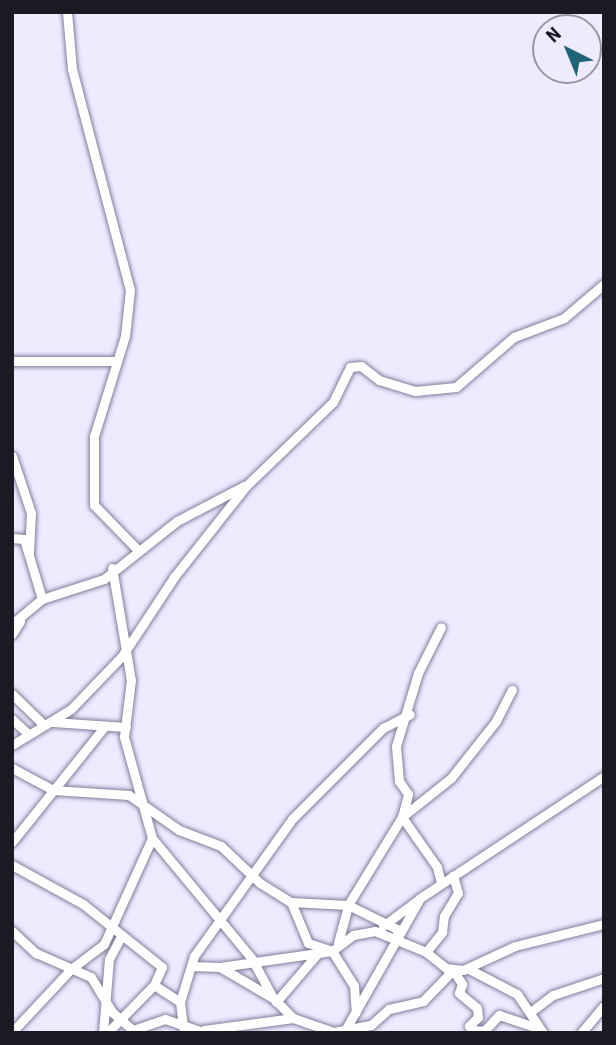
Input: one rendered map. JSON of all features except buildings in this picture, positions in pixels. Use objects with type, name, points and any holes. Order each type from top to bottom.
[{"type":"street","points":[[67,12],[72,69],[130,290],[125,336],[114,361],[94,436],[94,505],[137,549]]},
{"type":"street","points":[[12,745],[80,700],[127,647],[246,486],[333,402],[350,367],[360,366],[379,380],[415,391],[456,387],[514,337],[564,318],[604,284]]},
{"type":"street","points":[[12,361],[114,361]]},
{"type":"street","points":[[12,456],[31,513],[29,553]]},
{"type":"street","points":[[12,634],[16,623],[42,599],[95,583],[137,549],[246,486]]},
{"type":"street","points":[[12,538],[24,539],[42,599]]},
{"type":"street","points":[[111,568],[127,647],[126,753],[152,838],[252,959],[274,1000]]},
{"type":"street","points":[[356,1012],[354,986],[335,947],[348,905],[402,817],[408,794],[395,758],[410,714],[418,673],[441,628]]},
{"type":"street","points":[[402,817],[450,778],[496,721],[512,690]]},
{"type":"street","points":[[12,694],[48,723],[126,727]]},
{"type":"street","points":[[183,1028],[180,1002],[191,966],[220,919],[292,819],[383,728],[410,714]]},
{"type":"street","points":[[12,719],[27,733]]},
{"type":"street","points":[[12,842],[26,831],[53,790],[104,727]]},
{"type":"street","points":[[12,768],[53,790],[103,791],[129,795],[179,830],[220,846],[253,876],[291,902],[348,905],[397,929],[397,938]]},
{"type":"street","points":[[191,966],[220,967],[252,959],[318,953],[375,931],[441,883],[604,776]]},
{"type":"street","points":[[402,817],[437,867],[441,883]]},
{"type":"street","points":[[12,1032],[71,969],[89,961],[112,930],[152,838]]},
{"type":"street","points":[[12,865],[83,904],[112,930],[162,967],[154,985],[105,1033]]},
{"type":"street","points":[[426,952],[442,932],[444,916],[458,893],[453,876]]},
{"type":"street","points":[[345,1031],[397,938],[412,921],[420,898]]},
{"type":"street","points":[[291,902],[308,943],[335,947]]},
{"type":"street","points":[[375,931],[426,952],[429,959],[453,970],[469,969],[514,946],[604,924]]},
{"type":"street","points":[[12,931],[36,953],[91,977],[120,1019],[134,1030],[165,1020],[183,1028],[205,1031],[293,1018]]},
{"type":"street","points":[[105,1033],[109,959],[121,936]]},
{"type":"street","points":[[274,1000],[318,953]]},
{"type":"street","points":[[220,967],[274,1000],[293,1018],[316,1031],[357,1033]]},
{"type":"street","points":[[469,969],[509,988],[533,1010],[540,1031]]},
{"type":"street","points":[[453,970],[462,984],[459,993],[477,1008],[478,1017],[469,1026],[473,1030],[484,1031],[499,1015],[540,1031]]},
{"type":"street","points":[[345,1031],[371,1025],[389,1009],[423,1001],[453,970]]},
{"type":"street","points":[[533,1010],[553,995],[604,978]]},
{"type":"street","points":[[154,985],[180,1002]]},
{"type":"street","points":[[581,1033],[604,1006]]}]
